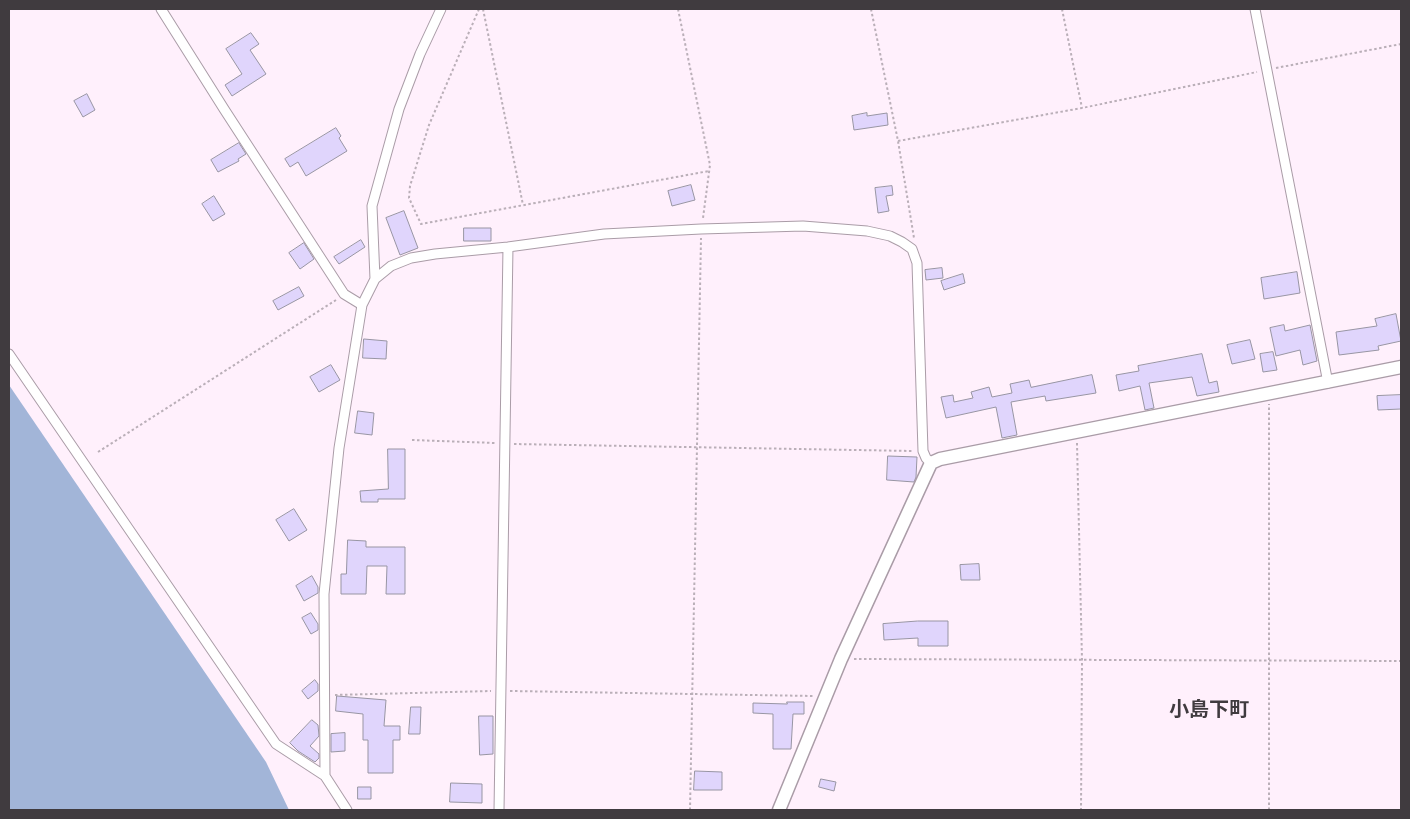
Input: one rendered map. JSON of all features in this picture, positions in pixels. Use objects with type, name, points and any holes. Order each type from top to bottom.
[{"type":"street","points":[[161,9],[344,294],[362,305]]},
{"type":"street","points":[[375,279],[372,206],[398,109],[420,54],[441,9]]},
{"type":"street","points":[[1255,9],[1328,383]]},
{"type":"street","points":[[325,776],[324,594],[340,448],[362,305],[375,279],[391,266],[412,258],[604,234],[803,226],[867,231],[890,236],[912,250],[917,262],[922,451],[931,463]]},
{"type":"street","points":[[499,810],[508,246]]},
{"type":"street","points":[[9,354],[276,744],[325,776],[346,810]]},
{"type":"street","points":[[779,810],[841,659],[931,463],[940,458],[1401,368]]},
{"type":"path","points":[[481,9],[429,125],[410,186],[409,198],[421,224],[709,171]]},
{"type":"path","points":[[481,9],[523,205]]},
{"type":"path","points":[[678,9],[710,165],[701,229],[690,810]]},
{"type":"path","points":[[871,9],[898,141],[914,237],[912,250]]},
{"type":"path","points":[[1062,9],[1082,108]]},
{"type":"path","points":[[898,141],[1082,108],[1268,69],[1401,44]]},
{"type":"path","points":[[98,452],[344,294]]},
{"type":"path","points":[[1269,395],[1269,810]]},
{"type":"path","points":[[1076,432],[1082,660],[1081,810]]},
{"type":"path","points":[[412,440],[505,444],[922,451]]},
{"type":"path","points":[[841,659],[1401,661]]},
{"type":"path","points":[[326,695],[502,691],[814,696],[824,700]]},
{"type":"water","points":[[9,385],[266,762],[289,810],[9,810]]},
{"type":"building","points":[[251,33],[259,44],[250,50],[266,74],[232,96],[225,85],[242,74],[226,49]]},
{"type":"building","points":[[87,94],[95,110],[83,117],[74,101]]},
{"type":"building","points":[[867,113],[867,116],[887,113],[888,125],[854,130],[852,116]]},
{"type":"building","points":[[336,128],[341,136],[339,138],[347,151],[306,176],[298,162],[290,167],[285,159]]},
{"type":"building","points":[[239,143],[246,154],[238,159],[239,161],[218,172],[211,160]]},
{"type":"building","points":[[691,185],[695,200],[672,206],[668,191]]},
{"type":"building","points":[[892,186],[893,195],[886,196],[889,211],[878,213],[875,188]]},
{"type":"building","points":[[214,196],[225,214],[213,221],[202,204]]},
{"type":"building","points":[[404,211],[418,248],[400,255],[386,218]]},
{"type":"building","points":[[464,228],[491,228],[491,241],[464,241]]},
{"type":"building","points":[[361,240],[365,247],[339,264],[334,257]]},
{"type":"building","points":[[304,243],[314,259],[300,269],[289,253]]},
{"type":"building","points":[[942,268],[943,278],[926,280],[925,270]]},
{"type":"building","points":[[1297,272],[1300,293],[1264,299],[1261,278]]},
{"type":"building","points":[[963,274],[965,283],[944,290],[941,281]]},
{"type":"building","points":[[299,287],[304,296],[278,310],[273,301]]},
{"type":"building","points":[[1396,314],[1401,341],[1378,346],[1379,350],[1339,355],[1336,332],[1377,326],[1375,319]]},
{"type":"building","points":[[1284,325],[1285,331],[1310,325],[1317,361],[1303,365],[1300,350],[1276,356],[1270,328]]},
{"type":"building","points":[[364,339],[387,341],[386,359],[363,358]]},
{"type":"building","points":[[1250,340],[1255,359],[1232,364],[1227,345]]},
{"type":"building","points":[[1273,352],[1277,370],[1263,372],[1260,354]]},
{"type":"building","points":[[1202,354],[1209,383],[1217,381],[1219,392],[1197,396],[1192,377],[1149,383],[1154,408],[1145,410],[1140,386],[1119,391],[1116,375],[1139,371],[1138,366]]},
{"type":"building","points":[[331,365],[340,380],[319,392],[310,377]]},
{"type":"building","points":[[1092,375],[1096,393],[1046,401],[1045,396],[1011,402],[1017,435],[1002,438],[996,407],[946,418],[941,397],[953,395],[954,402],[973,398],[971,392],[989,387],[992,397],[1012,393],[1010,384],[1029,380],[1031,387]]},
{"type":"building","points":[[1401,395],[1401,409],[1378,410],[1377,396]]},
{"type":"building","points":[[358,411],[374,413],[372,435],[355,433]]},
{"type":"building","points":[[388,449],[405,449],[405,499],[378,499],[378,502],[361,502],[360,491],[388,489]]},
{"type":"building","points":[[888,456],[917,457],[914,482],[887,480]]},
{"type":"building","points":[[294,509],[307,530],[289,541],[276,520]]},
{"type":"building","points":[[348,540],[366,541],[366,547],[405,547],[405,594],[386,594],[387,566],[367,566],[366,594],[341,594],[341,574],[346,574]]},
{"type":"building","points":[[979,564],[980,580],[961,580],[960,565]]},
{"type":"building","points":[[312,576],[318,587],[318,593],[304,601],[296,586]]},
{"type":"building","points":[[311,613],[318,624],[318,630],[311,634],[302,618]]},
{"type":"building","points":[[948,621],[948,646],[918,646],[918,638],[884,640],[883,624]]},
{"type":"building","points":[[315,680],[318,684],[318,691],[308,699],[302,691]]},
{"type":"building","points":[[337,696],[386,700],[384,726],[400,726],[400,740],[393,740],[393,773],[368,773],[368,740],[363,740],[363,714],[336,711]]},
{"type":"building","points":[[787,702],[804,702],[804,714],[793,714],[791,749],[773,749],[773,714],[753,713],[753,703],[787,704]]},
{"type":"building","points":[[411,707],[421,707],[420,734],[409,734]]},
{"type":"building","points":[[479,716],[493,716],[493,754],[480,755]]},
{"type":"building","points":[[312,720],[318,725],[319,736],[310,746],[319,754],[319,758],[315,762],[298,751],[290,743]]},
{"type":"building","points":[[345,733],[345,751],[331,752],[331,734]]},
{"type":"building","points":[[695,771],[722,772],[722,790],[694,790]]},
{"type":"building","points":[[821,779],[836,782],[834,791],[819,787]]},
{"type":"building","points":[[451,783],[482,784],[482,803],[450,802]]},
{"type":"building","points":[[358,787],[371,787],[371,799],[358,799]]},
{"type":"district","name":"小島下町","points":[[1209,710]]}]
